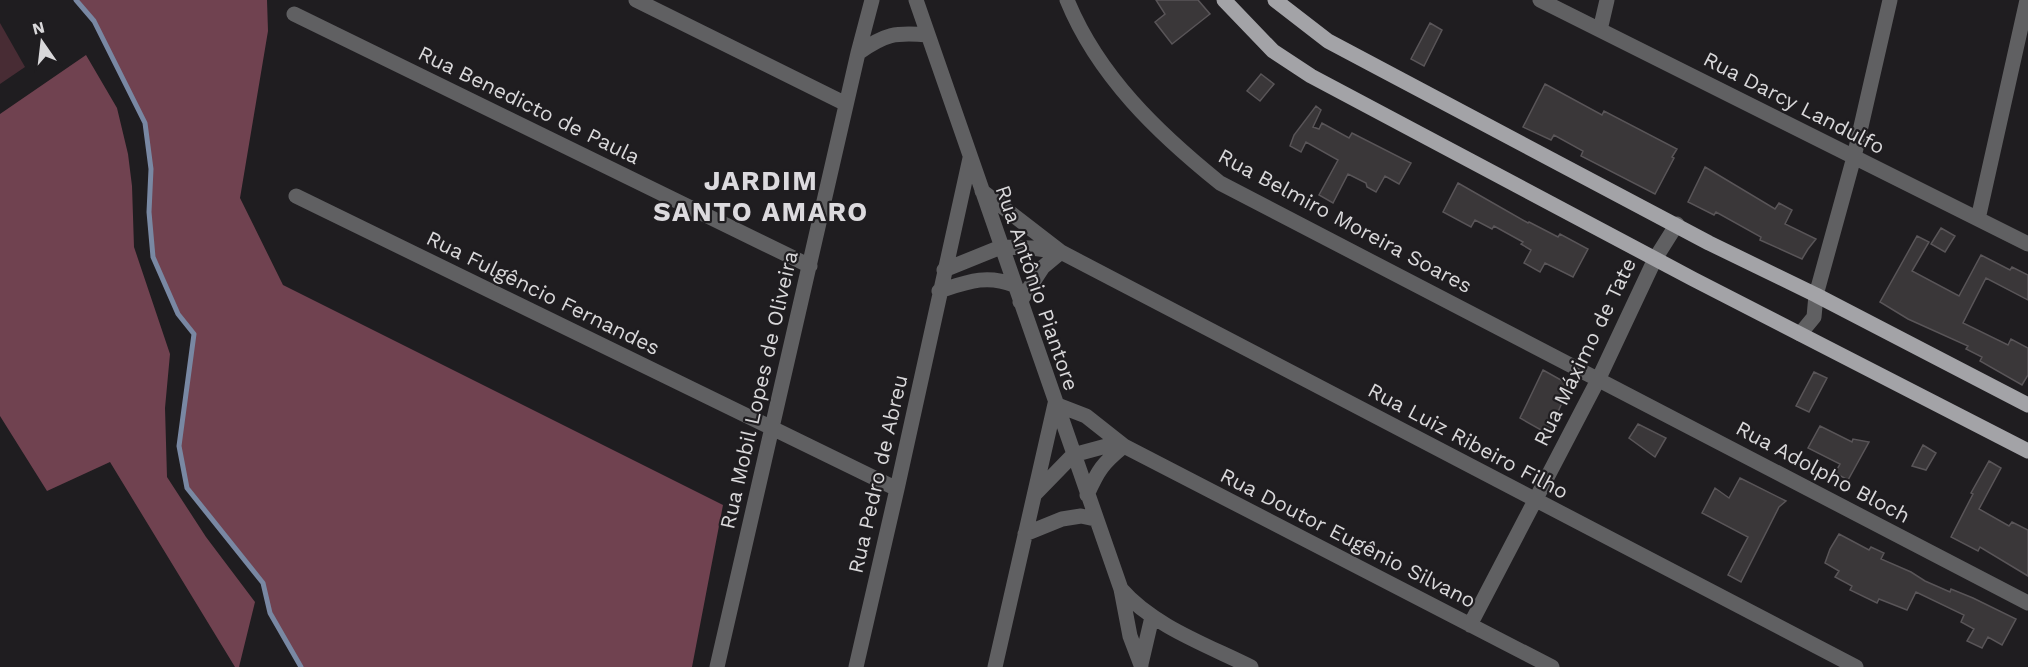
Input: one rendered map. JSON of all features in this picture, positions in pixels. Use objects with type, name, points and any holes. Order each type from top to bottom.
[{"type":"main road","points":[[1224,0],[1273,51],[1311,76],[1800,334],[2028,451]]},
{"type":"main road","points":[[1275,0],[1328,40],[1709,243],[1816,295],[2028,405]]},
{"type":"street","points":[[636,0],[846,104]]},
{"type":"street","name":"Rua Mobil Lopes de Oliveira","points":[[717,667],[872,0]]},
{"type":"street","name":"Rua Antônio Piantore","points":[[916,0],[1121,589],[1130,636],[1140,666]]},
{"type":"street","name":"Rua Belmiro Moreira Soares","points":[[1067,0],[1073,15],[1102,65],[1136,107],[1177,149],[1220,183],[1599,378]]},
{"type":"street","name":"Rua Darcy Landulfo","points":[[1540,0],[2028,244]]},
{"type":"street","points":[[1600,30],[1607,0]]},
{"type":"street","points":[[1800,334],[1814,317],[1816,295],[1854,157],[1890,0]]},
{"type":"street","points":[[1978,219],[2027,0]]},
{"type":"street","name":"Rua Benedicto de Paula","points":[[294,14],[810,266]]},
{"type":"street","points":[[858,53],[878,39],[903,32],[928,35]]},
{"type":"street","name":"Rua Pedro de Abreu","points":[[856,667],[970,157]]},
{"type":"street","name":"Rua Luiz Ribeiro Filho","points":[[981,190],[1060,252],[1856,667]]},
{"type":"street","name":"Rua Fulgêncio Fernandes","points":[[296,196],[897,489]]},
{"type":"street","name":"Rua Máximo de Tate","points":[[1470,625],[1599,378],[1655,258],[1677,224]]},
{"type":"street","points":[[944,270],[1001,247]]},
{"type":"street","name":"Rua Luiz Ribeiro Filho","points":[[1001,247],[1060,252]]},
{"type":"street","points":[[1020,302],[1042,267],[1060,252]]},
{"type":"street","points":[[939,291],[976,280],[999,279],[1014,285]]},
{"type":"street","name":"Rua Adolpho Bloch","points":[[1599,378],[2028,603]]},
{"type":"street","points":[[995,667],[1055,404]]},
{"type":"street","name":"Rua Doutor Eugênio Silvano","points":[[1055,404],[1086,416],[1124,446],[1552,667]]},
{"type":"street","points":[[1034,496],[1073,455],[1110,445],[1124,446]]},
{"type":"street","points":[[1087,495],[1097,472],[1124,446]]},
{"type":"street","points":[[1025,534],[1062,519],[1081,516],[1095,519]]},
{"type":"street","name":"Rua Antônio Piantore","points":[[1121,589],[1132,602],[1152,617],[1251,667]]},
{"type":"street","points":[[1140,666],[1152,617]]},
{"type":"shaded area","points":[[76,0],[267,0],[268,31],[240,198],[283,285],[723,505],[692,667],[301,667],[270,613],[263,583],[187,488],[179,446],[194,334],[178,314],[153,257],[149,212],[151,169],[145,123],[94,21]]},
{"type":"shaded area","points":[[0,23],[25,67],[0,84]]},
{"type":"shaded area","points":[[86,55],[117,108],[128,154],[132,186],[134,247],[170,354],[165,408],[167,477],[206,537],[255,602],[239,667],[235,667],[110,462],[47,491],[0,416],[0,114]]},
{"type":"building","points":[[1156,0],[1198,0],[1210,14],[1172,44],[1155,22],[1165,14]]},
{"type":"building","points":[[1430,23],[1442,30],[1424,66],[1411,59]]},
{"type":"building","points":[[1261,74],[1274,84],[1260,101],[1247,91]]},
{"type":"building","points":[[1545,84],[1602,115],[1604,111],[1677,149],[1655,194],[1581,156],[1583,151],[1554,135],[1551,140],[1523,127]]},
{"type":"building","points":[[1316,106],[1321,110],[1313,127],[1319,129],[1322,123],[1349,138],[1352,133],[1411,163],[1399,184],[1385,176],[1376,192],[1367,187],[1366,183],[1348,174],[1333,203],[1319,195],[1338,160],[1306,142],[1301,152],[1290,146],[1294,135]]},
{"type":"building","points":[[1705,167],[1775,209],[1779,203],[1792,210],[1785,224],[1816,239],[1802,259],[1760,240],[1761,237],[1716,212],[1714,215],[1688,202]]},
{"type":"building","points":[[1458,183],[1528,223],[1558,237],[1560,234],[1588,249],[1573,277],[1545,263],[1540,272],[1524,263],[1531,250],[1521,244],[1523,242],[1494,226],[1492,229],[1475,220],[1471,227],[1443,212]]},
{"type":"building","points":[[1941,228],[1955,236],[1945,252],[1931,244]]},
{"type":"building","points":[[1917,236],[1929,242],[1912,271],[1959,296],[1981,255],[2010,270],[2012,267],[2028,275],[2028,300],[1986,278],[1963,323],[2008,345],[2011,339],[2028,348],[2028,375],[2022,385],[1980,361],[1982,357],[1966,349],[1968,346],[1908,319],[1880,302]]},
{"type":"building","points":[[1543,370],[1570,385],[1548,434],[1520,418]]},
{"type":"building","points":[[1814,372],[1827,378],[1809,412],[1796,406]]},
{"type":"building","points":[[1638,424],[1666,438],[1655,457],[1629,438]]},
{"type":"building","points":[[1820,426],[1852,442],[1853,439],[1869,442],[1848,480],[1835,473],[1840,464],[1808,448]]},
{"type":"building","points":[[1923,445],[1936,453],[1926,470],[1912,466]]},
{"type":"building","points":[[1989,461],[2001,468],[1979,509],[2009,526],[2012,522],[2028,530],[2028,576],[1980,547],[1978,551],[1951,537]]},
{"type":"building","points":[[1740,478],[1786,501],[1779,507],[1741,582],[1728,575],[1748,537],[1702,513],[1715,488],[1729,498]]},
{"type":"building","points":[[1839,534],[1869,550],[1871,547],[1884,553],[1881,559],[1925,581],[1950,592],[1951,589],[1973,598],[2016,619],[2002,645],[1988,637],[1982,648],[1967,641],[1974,629],[1961,622],[1964,615],[1916,592],[1907,610],[1879,599],[1877,603],[1850,590],[1852,586],[1835,577],[1839,571],[1825,563]]},
{"type":"waterway","points":[[76,0],[94,21],[145,123],[151,169],[149,212],[153,257],[178,314],[194,334],[179,446],[187,488],[263,583],[270,613],[301,667]]},
{"type":"district","name":"JARDIM SANTO AMARO","points":[[761,196]]}]
